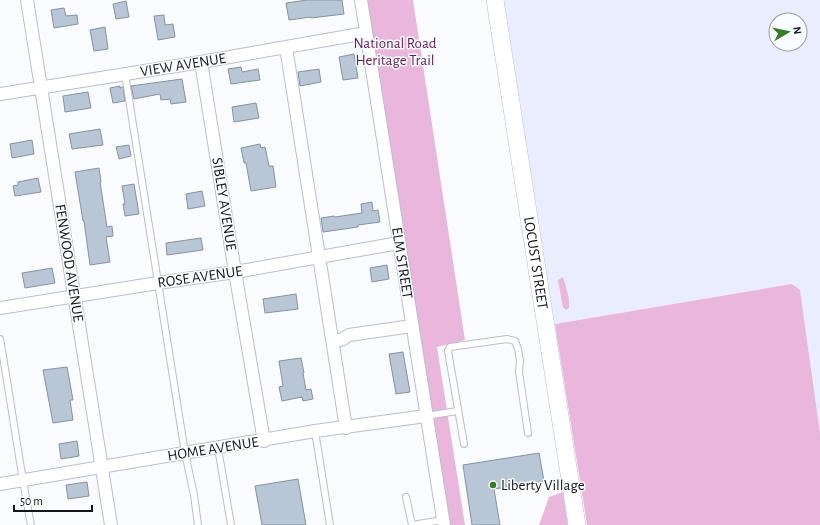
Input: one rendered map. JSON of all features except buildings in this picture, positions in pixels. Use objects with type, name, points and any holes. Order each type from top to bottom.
[{"type":"street","name":"FENWOOD AVENUE","points":[[27,0],[111,525]]},
{"type":"street","name":"ELM STREET","points":[[360,0],[443,523]]},
{"type":"street","name":"LOCUST STREET","points":[[495,0],[577,525]]},
{"type":"street","name":"VIEW AVENUE","points":[[0,94],[201,62],[366,33]]},
{"type":"street","points":[[286,47],[346,428]]},
{"type":"street","name":"SIBLEY AVENUE","points":[[201,62],[264,441]]},
{"type":"street","name":"ROSE AVENUE","points":[[0,308],[158,282],[235,272],[399,243]]},
{"type":"street","points":[[333,342],[349,336],[412,326]]},
{"type":"street","name":"HOME AVENUE","points":[[0,484],[315,432],[426,416]]},
{"type":"lane","points":[[125,74],[185,453],[194,495],[198,525]]},
{"type":"lane","points":[[0,339],[22,480],[31,525]]},
{"type":"lane","points":[[464,444],[457,411],[448,351],[450,347],[507,339],[514,341],[518,349],[520,361],[518,372],[528,434]]},
{"type":"lane","points":[[426,416],[457,411]]},
{"type":"lane","points":[[315,432],[330,525]]},
{"type":"lane","points":[[218,448],[231,525]]},
{"type":"lane","points":[[406,498],[412,525],[443,523]]},
{"type":"shaded area","points":[[504,0],[820,0],[820,433],[800,291],[793,284],[555,324]]},
{"type":"green space","name":"National Road Heritage Trail","points":[[361,0],[413,0],[465,340],[437,347],[465,525],[444,525]]},
{"type":"green space","points":[[563,277],[569,300],[569,308],[566,310],[563,307],[558,280]]},
{"type":"green space","points":[[792,284],[800,290],[820,433],[820,525],[587,525],[555,324]]},
{"type":"green space","points":[[563,492],[568,525],[539,525],[549,497]]},
{"type":"place","name":"Liberty Village","points":[[493,485]]}]
